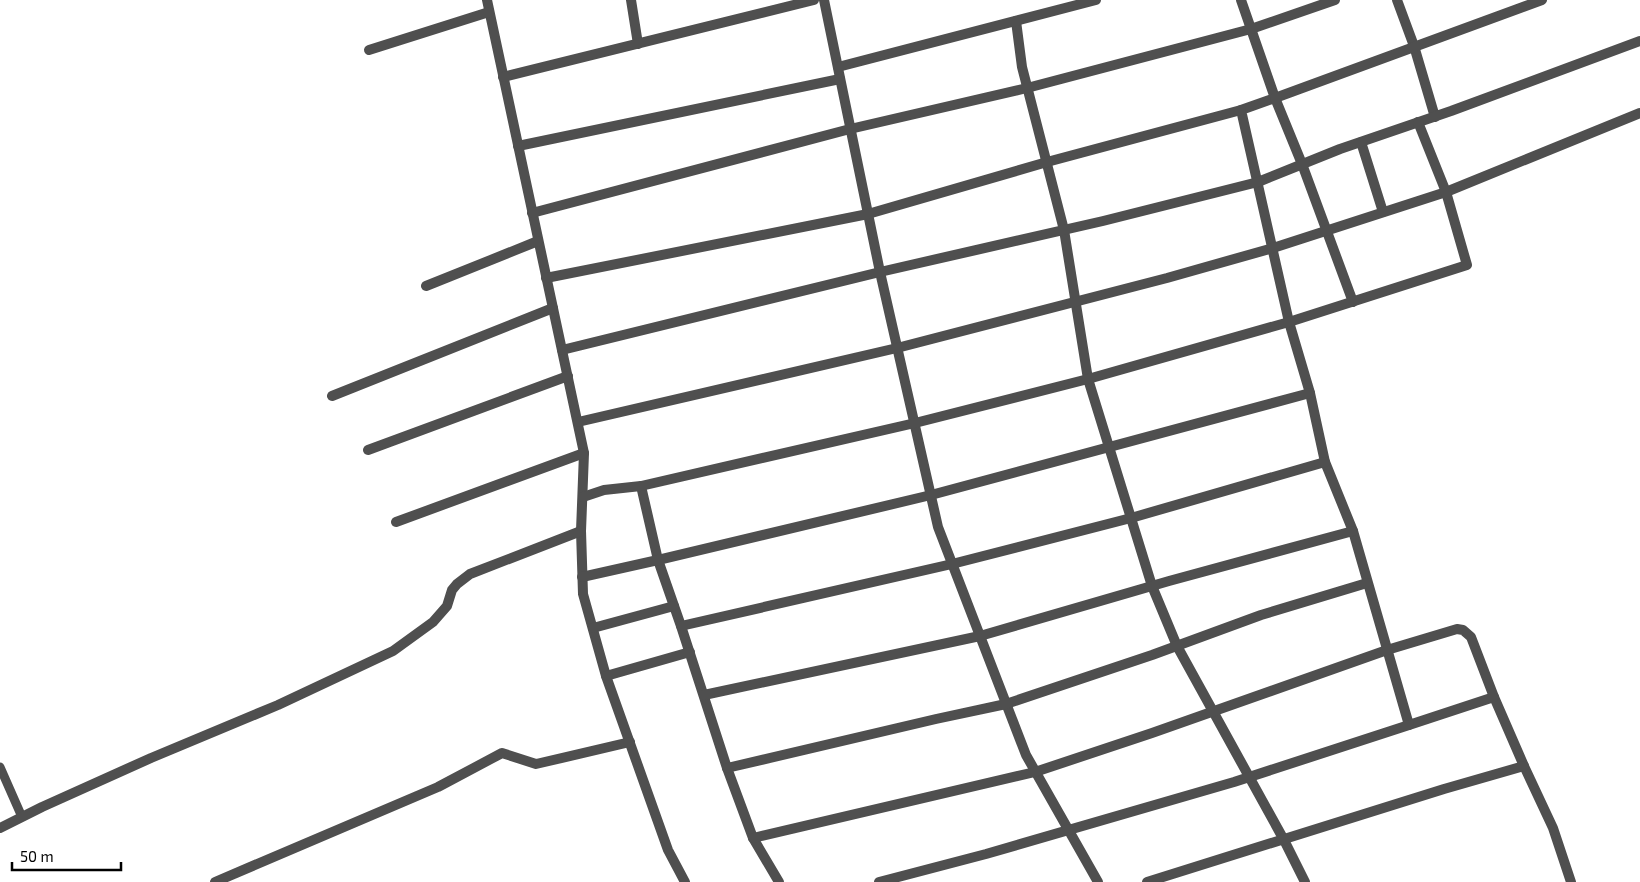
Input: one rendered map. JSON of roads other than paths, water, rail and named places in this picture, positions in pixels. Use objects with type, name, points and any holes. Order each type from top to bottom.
[{"type":"street","points":[[487,0],[584,453],[581,531],[583,594],[606,676],[668,850],[686,882]]},
{"type":"street","points":[[631,0],[638,44]]},
{"type":"street","points":[[503,77],[814,0]]},
{"type":"street","points":[[824,0],[880,272],[938,527],[1026,755],[1098,882]]},
{"type":"street","points":[[838,67],[1096,0]]},
{"type":"street","points":[[1241,0],[1275,98],[1302,164],[1353,302]]},
{"type":"street","points":[[532,213],[850,129],[1027,88],[1251,29],[1335,0]]},
{"type":"street","points":[[1397,0],[1414,46],[1434,117]]},
{"type":"street","points":[[546,278],[868,214],[1047,162],[1241,110],[1542,0]]},
{"type":"street","points":[[369,50],[489,12]]},
{"type":"street","points":[[1016,21],[1022,67],[1064,230],[1074,302],[1088,379],[1152,586],[1177,646],[1284,840],[1305,882]]},
{"type":"street","points":[[562,350],[1258,182],[1361,142],[1640,41]]},
{"type":"street","points":[[518,146],[840,79]]},
{"type":"street","points":[[1241,110],[1289,322],[1310,393],[1325,462],[1352,531],[1409,725]]},
{"type":"street","points":[[578,422],[897,348],[1167,278],[1273,248],[1446,192],[1640,114]]},
{"type":"street","points":[[583,496],[604,490],[641,486],[915,423],[1088,379],[1289,322],[1467,265],[1446,192],[1418,122]]},
{"type":"street","points":[[1361,142],[1383,212]]},
{"type":"street","points":[[426,286],[538,241]]},
{"type":"street","points":[[332,396],[553,308]]},
{"type":"street","points":[[368,450],[568,376]]},
{"type":"street","points":[[582,576],[658,560],[931,495],[1310,393]]},
{"type":"street","points":[[396,522],[584,453]]},
{"type":"street","points":[[681,626],[952,564],[1131,518],[1325,462]]},
{"type":"street","points":[[641,486],[658,560],[727,768],[753,838],[779,882]]},
{"type":"street","points":[[0,828],[151,758],[278,705],[394,651],[433,622],[447,606],[452,590],[470,574],[581,531]]},
{"type":"street","points":[[704,695],[980,636],[1352,531]]},
{"type":"street","points":[[727,768],[1006,704],[1177,646],[1261,615],[1367,583]]},
{"type":"street","points":[[593,628],[674,606]]},
{"type":"street","points":[[753,838],[1035,772],[1387,650],[1457,629],[1467,632],[1473,643],[1524,766],[1553,828],[1571,882]]},
{"type":"street","points":[[606,676],[690,652]]},
{"type":"street","points":[[879,882],[986,854],[1248,777],[1494,696]]},
{"type":"street","points":[[215,882],[438,787],[502,753],[536,764],[630,742]]},
{"type":"street","points":[[1147,882],[1434,792],[1524,766]]},
{"type":"lane","points":[[0,767],[22,817]]}]
